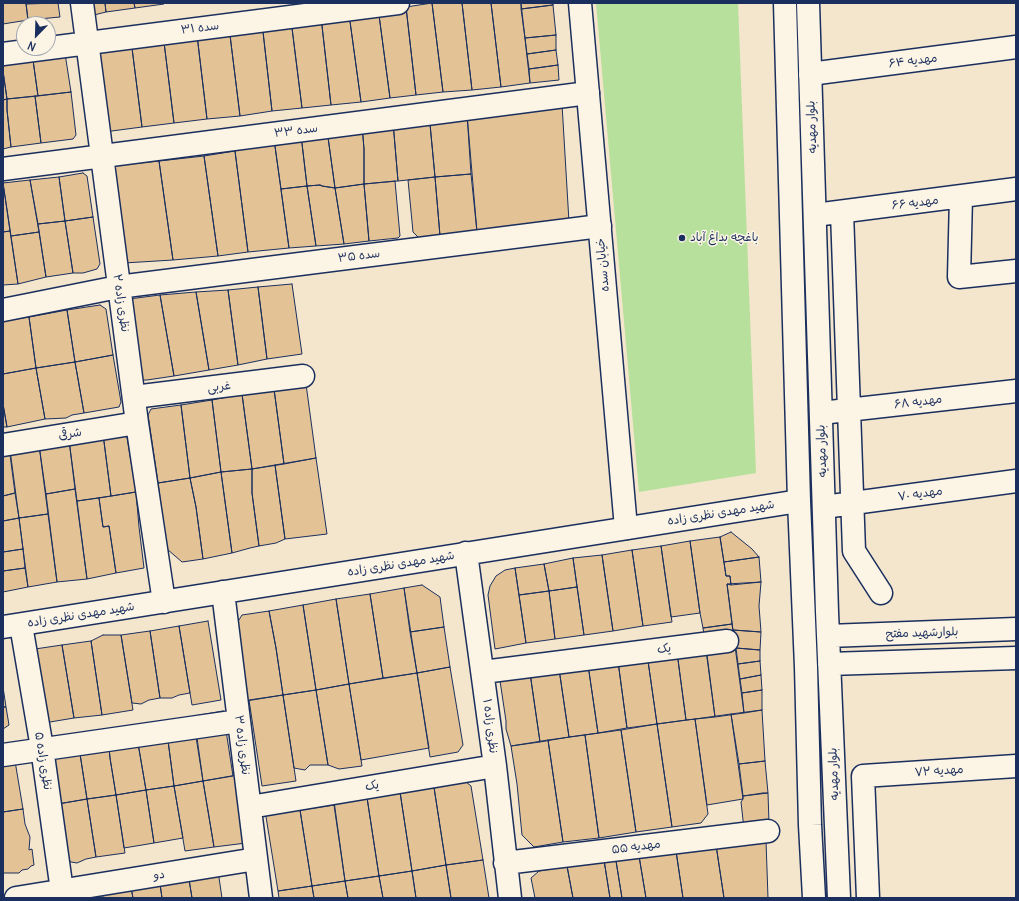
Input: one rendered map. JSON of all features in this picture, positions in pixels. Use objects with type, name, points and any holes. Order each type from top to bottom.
[{"type":"street","name":"نظری زاده ۲","points":[[82,3],[118,287],[164,602]]},
{"type":"street","name":"سده ۳۱","points":[[3,54],[398,3]]},
{"type":"street","name":"خیابان سده","points":[[580,3],[626,528]]},
{"type":"street","name":"بلوار مهدیه","points":[[785,3],[799,500],[806,667],[810,825],[814,898]]},
{"type":"street","name":"بلوار مهدیه","points":[[808,3],[828,636],[839,898]]},
{"type":"street","name":"مهدیه ۶۴","points":[[810,74],[1016,48]]},
{"type":"street","name":"سده ۳۳","points":[[3,169],[588,93]]},
{"type":"street","name":"مهدیه ۶۶","points":[[815,216],[1016,189]]},
{"type":"street","points":[[961,197],[959,276],[1016,271]]},
{"type":"street","points":[[842,212],[854,551],[880,593]]},
{"type":"street","name":"سده ۳۵","points":[[118,287],[600,226]]},
{"type":"street","points":[[3,310],[118,287]]},
{"type":"street","name":"غربی","points":[[134,397],[303,376]]},
{"type":"street","name":"مهدیه ۶۸","points":[[821,413],[1016,391]]},
{"type":"street","name":"شرقی","points":[[3,445],[137,423]]},
{"type":"street","name":"مهدیه ۷۰","points":[[824,507],[1016,481]]},
{"type":"street","name":"شهید مهدی نظری زاده","points":[[12,626],[799,500]]},
{"type":"street","name":"نظری زاده ۱","points":[[466,553],[495,766],[510,898]]},
{"type":"street","name":"نظری زاده ۳","points":[[223,592],[261,898]]},
{"type":"street","name":"نظری زاده ۵","points":[[12,626],[42,748],[63,894]]},
{"type":"street","name":"بلوارشهید مفتح","points":[[828,636],[1016,628]]},
{"type":"street","points":[[887,634],[878,645],[878,653],[888,663]]},
{"type":"street","name":"یک","points":[[483,672],[727,641]]},
{"type":"street","points":[[829,664],[1016,658]]},
{"type":"street","points":[[3,755],[42,748],[239,721]]},
{"type":"street","name":"یک","points":[[250,807],[495,766]]},
{"type":"street","name":"مهدیه ۷۲","points":[[868,898],[863,776],[1016,766]]},
{"type":"street","name":"مهدیه ۵۵","points":[[505,863],[768,831]]},
{"type":"street","name":"دو","points":[[16,898],[63,894],[256,859]]},
{"type":"green space","name":"باغچه بداغ آباد","points":[[596,3],[738,3],[756,473],[639,492]]},
{"type":"building","points":[[3,3],[26,3],[28,16],[16,16],[16,22],[3,24]]},
{"type":"building","points":[[58,3],[60,17],[28,16],[26,4]]},
{"type":"building","points":[[89,3],[105,3],[106,12],[90,16]]},
{"type":"building","points":[[105,3],[134,3],[135,8],[106,12]]},
{"type":"building","points":[[134,3],[164,3],[164,4],[135,8]]},
{"type":"building","points":[[432,3],[443,92],[416,95],[406,7]]},
{"type":"building","points":[[432,3],[462,3],[472,90],[443,92]]},
{"type":"building","points":[[462,3],[491,3],[501,87],[472,90]]},
{"type":"building","points":[[491,3],[521,3],[530,83],[501,87]]},
{"type":"building","points":[[521,3],[553,3],[553,5],[521,9]]},
{"type":"building","points":[[553,5],[556,35],[525,38],[521,9]]},
{"type":"building","points":[[406,7],[416,95],[390,98],[379,15]]},
{"type":"building","points":[[349,14],[379,15],[390,98],[361,102]]},
{"type":"building","points":[[349,14],[361,102],[331,105],[321,17]]},
{"type":"building","points":[[321,17],[331,105],[302,108],[291,20]]},
{"type":"building","points":[[291,20],[302,108],[272,111],[262,23]]},
{"type":"building","points":[[262,23],[272,111],[240,116],[229,27]]},
{"type":"building","points":[[229,27],[240,116],[207,119],[197,35]]},
{"type":"building","points":[[163,34],[174,123],[142,127],[131,40]]},
{"type":"building","points":[[163,34],[197,35],[207,119],[174,123]]},
{"type":"building","points":[[556,35],[556,50],[527,54],[525,38]]},
{"type":"building","points":[[131,40],[142,127],[104,132],[93,43]]},
{"type":"building","points":[[64,47],[71,92],[38,96],[33,60],[43,56],[56,56],[56,50]]},
{"type":"building","points":[[556,50],[558,65],[529,69],[527,54]]},
{"type":"building","points":[[3,54],[33,60],[38,96],[7,99],[3,71]]},
{"type":"building","points":[[558,65],[559,80],[530,83],[529,69]]},
{"type":"building","points":[[3,71],[7,99],[3,100]]},
{"type":"building","points":[[71,92],[76,135],[73,139],[41,143],[35,96]]},
{"type":"building","points":[[35,96],[41,143],[11,147],[7,99]]},
{"type":"building","points":[[7,99],[11,147],[3,149],[3,100]]},
{"type":"building","points":[[562,104],[569,222],[477,232],[467,114]]},
{"type":"building","points":[[467,114],[471,174],[435,177],[430,124]]},
{"type":"building","points":[[393,122],[430,124],[435,177],[398,181]]},
{"type":"building","points":[[393,122],[398,181],[364,184],[362,125]]},
{"type":"building","points":[[362,125],[364,184],[335,188],[327,130]]},
{"type":"building","points":[[327,130],[335,188],[320,185],[307,186],[301,135]]},
{"type":"building","points":[[301,135],[307,186],[281,189],[274,139]]},
{"type":"building","points":[[274,139],[289,248],[248,252],[235,151],[232,143]]},
{"type":"building","points":[[235,151],[248,252],[218,256],[204,156]]},
{"type":"building","points":[[204,156],[218,256],[173,260],[159,161]]},
{"type":"building","points":[[159,161],[173,260],[124,263],[110,166]]},
{"type":"building","points":[[83,173],[87,176],[93,217],[65,221],[59,177]]},
{"type":"building","points":[[471,174],[477,232],[440,236],[435,177]]},
{"type":"building","points":[[59,177],[65,221],[38,224],[30,180]]},
{"type":"building","points":[[435,177],[440,236],[419,238],[413,232],[408,180]]},
{"type":"building","points":[[30,180],[39,232],[11,236],[3,183]]},
{"type":"building","points":[[395,181],[400,236],[398,238],[369,241],[364,184]]},
{"type":"building","points":[[3,183],[10,231],[3,232]]},
{"type":"building","points":[[364,184],[369,241],[344,244],[335,188]]},
{"type":"building","points":[[320,185],[335,188],[344,244],[316,246],[307,186]]},
{"type":"building","points":[[307,186],[316,246],[289,248],[281,189]]},
{"type":"building","points":[[93,217],[100,264],[97,269],[83,273],[73,273],[65,221]]},
{"type":"building","points":[[65,221],[73,273],[46,277],[38,224]]},
{"type":"building","points":[[10,231],[18,284],[3,285],[3,232]]},
{"type":"building","points":[[39,232],[46,277],[18,284],[11,236]]},
{"type":"building","points":[[292,284],[302,354],[267,359],[258,287]]},
{"type":"building","points":[[258,287],[267,359],[238,365],[228,290]]},
{"type":"building","points":[[228,290],[238,365],[209,370],[196,292]]},
{"type":"building","points":[[196,292],[209,370],[174,376],[160,295]]},
{"type":"building","points":[[160,295],[174,376],[142,380],[129,299]]},
{"type":"building","points":[[100,305],[106,309],[113,355],[75,362],[67,310]]},
{"type":"building","points":[[67,310],[75,362],[36,368],[29,317]]},
{"type":"building","points":[[29,317],[36,368],[3,374],[3,321]]},
{"type":"building","points":[[113,355],[121,402],[119,407],[84,413],[75,362]]},
{"type":"building","points":[[75,362],[84,413],[72,415],[66,418],[45,419],[36,368]]},
{"type":"building","points":[[36,368],[45,419],[7,427],[3,404],[3,374]]},
{"type":"building","points":[[306,384],[316,458],[284,464],[274,389]]},
{"type":"building","points":[[274,389],[284,464],[252,469],[242,394]]},
{"type":"building","points":[[242,394],[252,469],[221,472],[212,400]]},
{"type":"building","points":[[212,400],[221,472],[190,478],[181,405]]},
{"type":"building","points":[[3,404],[7,427],[3,427]]},
{"type":"building","points":[[181,405],[190,478],[158,483],[148,415],[151,409]]},
{"type":"building","points":[[123,432],[127,437],[136,492],[111,496],[103,434]]},
{"type":"building","points":[[103,434],[111,496],[77,501],[69,440]]},
{"type":"building","points":[[3,439],[8,439],[15,493],[3,496]]},
{"type":"building","points":[[69,440],[75,489],[46,494],[39,445]]},
{"type":"building","points":[[39,445],[48,514],[19,518],[10,450]]},
{"type":"building","points":[[316,458],[327,534],[285,539],[275,465]]},
{"type":"building","points":[[275,465],[285,539],[276,543],[259,546],[252,493],[252,469]]},
{"type":"building","points":[[252,469],[252,493],[259,546],[232,553],[221,472]]},
{"type":"building","points":[[221,472],[232,553],[203,559],[196,507],[190,478]]},
{"type":"building","points":[[190,478],[196,507],[203,559],[182,562],[167,549],[158,483]]},
{"type":"building","points":[[75,489],[87,579],[57,582],[46,494]]},
{"type":"building","points":[[136,492],[144,568],[116,573],[109,526],[103,527],[99,498]]},
{"type":"building","points":[[15,493],[19,518],[3,521],[3,496]]},
{"type":"building","points":[[99,498],[103,527],[109,526],[116,573],[87,579],[77,501]]},
{"type":"building","points":[[48,514],[57,582],[28,587],[19,518]]},
{"type":"building","points":[[19,518],[23,549],[3,552],[3,521]]},
{"type":"building","points":[[731,532],[752,549],[759,557],[724,562],[720,537]]},
{"type":"building","points":[[720,537],[726,576],[730,576],[731,585],[727,584],[732,624],[703,628],[690,541]]},
{"type":"building","points":[[690,541],[700,613],[671,617],[661,546]]},
{"type":"building","points":[[661,546],[672,622],[643,626],[632,550]]},
{"type":"building","points":[[23,549],[25,568],[3,571],[3,552]]},
{"type":"building","points":[[632,550],[643,626],[613,631],[602,555]]},
{"type":"building","points":[[602,555],[613,631],[584,635],[573,558]]},
{"type":"building","points":[[759,557],[761,582],[731,585],[730,576],[726,576],[724,562]]},
{"type":"building","points":[[573,558],[577,587],[549,591],[544,564]]},
{"type":"building","points":[[544,564],[549,591],[519,595],[515,568]]},
{"type":"building","points":[[25,568],[28,587],[3,592],[3,571]]},
{"type":"building","points":[[515,568],[526,643],[495,649],[488,595],[490,586],[496,576],[505,570]]},
{"type":"building","points":[[761,582],[759,606],[761,632],[733,630],[727,584]]},
{"type":"building","points":[[422,585],[440,597],[444,627],[410,632],[404,588]]},
{"type":"building","points":[[577,587],[584,635],[555,639],[549,591]]},
{"type":"building","points":[[404,588],[417,673],[383,678],[370,594]]},
{"type":"building","points":[[549,591],[555,639],[526,643],[519,595]]},
{"type":"building","points":[[370,594],[383,678],[349,684],[336,599]]},
{"type":"building","points":[[336,599],[349,684],[316,690],[303,605]]},
{"type":"building","points":[[303,605],[316,690],[283,695],[269,611]]},
{"type":"building","points":[[269,611],[283,695],[246,701],[237,623],[242,615]]},
{"type":"building","points":[[208,621],[221,700],[192,705],[179,626]]},
{"type":"building","points":[[732,624],[744,713],[715,717],[703,628]]},
{"type":"building","points":[[179,626],[190,693],[172,698],[160,698],[150,631]]},
{"type":"building","points":[[444,627],[450,667],[417,673],[410,632]]},
{"type":"building","points":[[733,630],[761,632],[760,650],[736,648]]},
{"type":"building","points":[[150,631],[160,698],[149,700],[141,704],[132,703],[121,635]]},
{"type":"building","points":[[103,635],[121,635],[133,710],[102,715],[91,641]]},
{"type":"building","points":[[91,641],[102,715],[74,718],[62,645]]},
{"type":"building","points":[[62,645],[74,718],[44,723],[35,649]]},
{"type":"building","points":[[676,645],[686,720],[657,724],[647,654]]},
{"type":"building","points":[[706,647],[715,717],[686,720],[677,652]]},
{"type":"building","points":[[736,648],[760,650],[760,661],[738,664]]},
{"type":"building","points":[[617,654],[647,654],[657,724],[627,728]]},
{"type":"building","points":[[617,654],[627,728],[598,733],[587,658]]},
{"type":"building","points":[[587,658],[598,733],[569,737],[558,662]]},
{"type":"building","points":[[760,661],[761,675],[740,679],[738,664]]},
{"type":"building","points":[[558,662],[569,737],[540,742],[529,666]]},
{"type":"building","points":[[529,666],[540,742],[511,746],[506,729],[499,674]]},
{"type":"building","points":[[450,667],[463,745],[458,752],[430,757],[417,673]]},
{"type":"building","points":[[417,673],[429,748],[361,760],[349,684]]},
{"type":"building","points":[[761,675],[762,690],[742,693],[740,679]]},
{"type":"building","points":[[349,684],[362,766],[339,769],[328,765],[316,690]]},
{"type":"building","points":[[3,687],[6,707],[3,707]]},
{"type":"building","points":[[316,690],[328,765],[310,765],[305,770],[294,768],[283,695]]},
{"type":"building","points":[[762,690],[762,710],[744,713],[742,693]]},
{"type":"building","points":[[283,695],[296,781],[262,786],[249,700]]},
{"type":"building","points":[[3,707],[6,707],[9,725],[3,729]]},
{"type":"building","points":[[762,710],[765,761],[739,764],[731,714]]},
{"type":"building","points":[[223,711],[233,776],[203,781],[194,716]]},
{"type":"building","points":[[731,714],[743,799],[707,805],[695,719]]},
{"type":"building","points":[[695,719],[708,814],[701,823],[672,827],[657,724]]},
{"type":"building","points":[[657,724],[672,827],[636,832],[621,730]]},
{"type":"building","points":[[621,730],[636,832],[599,838],[585,735]]},
{"type":"building","points":[[136,732],[146,790],[116,795],[108,736]]},
{"type":"building","points":[[167,733],[196,737],[203,781],[174,786]]},
{"type":"building","points":[[167,733],[174,786],[146,790],[137,737]]},
{"type":"building","points":[[585,735],[599,838],[563,842],[548,740]]},
{"type":"building","points":[[108,736],[116,795],[87,799],[78,741]]},
{"type":"building","points":[[548,740],[563,842],[534,847],[522,835],[517,784],[511,746]]},
{"type":"building","points":[[78,741],[87,799],[58,804],[53,745]]},
{"type":"building","points":[[3,753],[14,755],[23,809],[3,812]]},
{"type":"building","points":[[765,761],[768,793],[743,796],[739,764]]},
{"type":"building","points":[[237,775],[246,843],[214,847],[203,781]]},
{"type":"building","points":[[460,777],[471,786],[483,860],[446,865],[433,781]]},
{"type":"building","points":[[203,781],[214,847],[185,851],[174,786]]},
{"type":"building","points":[[433,781],[446,865],[412,871],[400,792]]},
{"type":"building","points":[[174,786],[183,838],[154,843],[146,790]]},
{"type":"building","points":[[146,790],[154,843],[124,848],[116,795]]},
{"type":"building","points":[[366,791],[400,792],[412,871],[379,876]]},
{"type":"building","points":[[366,791],[379,876],[345,881],[334,801]]},
{"type":"building","points":[[768,793],[769,823],[744,829],[741,802],[743,796]]},
{"type":"building","points":[[116,795],[125,853],[96,857],[87,799]]},
{"type":"building","points":[[263,798],[300,810],[312,886],[278,891]]},
{"type":"building","points":[[87,799],[96,857],[77,863],[71,862],[67,859],[58,804]]},
{"type":"building","points":[[334,805],[345,881],[312,886],[300,810]]},
{"type":"building","points":[[23,809],[25,824],[30,837],[29,850],[32,849],[34,865],[28,869],[22,870],[19,873],[3,873],[3,812]]},
{"type":"building","points":[[766,841],[768,898],[724,898],[716,845]]},
{"type":"building","points":[[716,845],[724,898],[683,898],[676,851]]},
{"type":"building","points":[[676,851],[683,898],[646,898],[639,856]]},
{"type":"building","points":[[639,856],[646,898],[622,898],[616,861]]},
{"type":"building","points":[[483,860],[489,898],[451,898],[446,865]]},
{"type":"building","points":[[604,860],[616,861],[622,898],[610,898]]},
{"type":"building","points":[[604,860],[610,898],[573,898],[567,866]]},
{"type":"building","points":[[217,864],[222,898],[192,898],[188,873]]},
{"type":"building","points":[[446,865],[451,898],[416,898],[412,871]]},
{"type":"building","points":[[567,866],[573,898],[535,898],[531,878],[539,871]]},
{"type":"building","points":[[412,871],[416,898],[383,898],[379,876]]},
{"type":"building","points":[[188,873],[192,898],[162,898],[159,877]]},
{"type":"building","points":[[379,876],[383,898],[348,898],[345,881]]},
{"type":"building","points":[[129,877],[133,898],[103,898],[102,891]]},
{"type":"building","points":[[159,877],[162,898],[133,898],[130,882]]},
{"type":"building","points":[[345,881],[348,898],[314,898],[312,886]]},
{"type":"building","points":[[312,886],[314,898],[279,898],[278,891]]},
{"type":"place","name":"باغچه بداغ آباد","points":[[682,238]]}]
